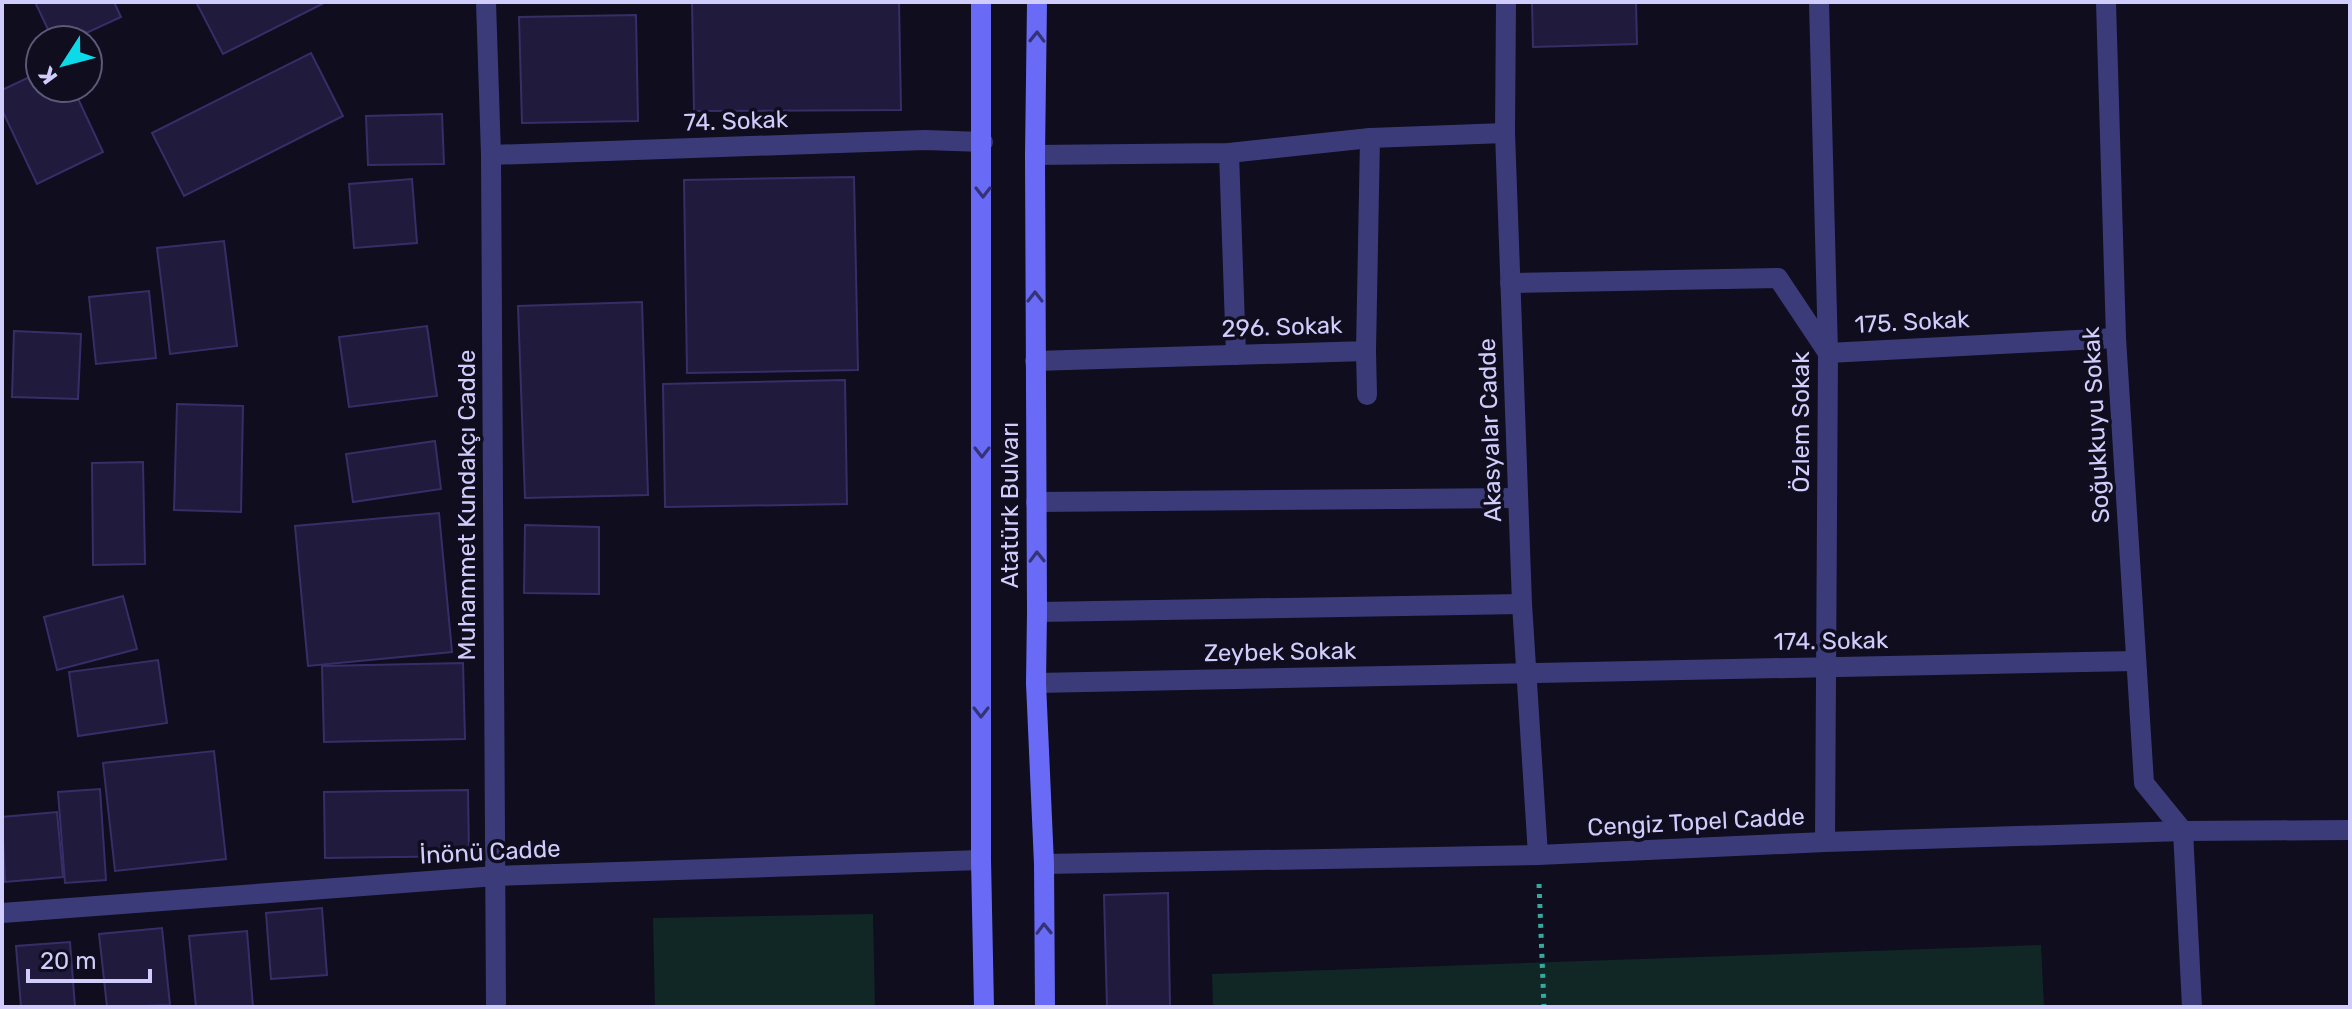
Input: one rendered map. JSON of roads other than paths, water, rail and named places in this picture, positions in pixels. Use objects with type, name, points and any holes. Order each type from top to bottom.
[{"type":"main road","name":"Atatürk Bulvarı","points":[[981,2],[981,860],[984,1007]]},
{"type":"main road","name":"Atatürk Bulvarı","points":[[1037,2],[1036,683],[1044,864],[1045,1007]]},
{"type":"street","name":"Muhammet Kundakçı Cadde","points":[[486,2],[491,155],[496,1007]]},
{"type":"street","name":"Akasyalar Cadde","points":[[1506,2],[1505,133],[1518,498],[1538,855]]},
{"type":"street","name":"Özlem Sokak","points":[[1819,2],[1828,353],[1825,842]]},
{"type":"street","points":[[2106,2],[2119,2]]},
{"type":"street","name":"Soğukkuyu Sokak","points":[[2106,2],[2116,338],[2144,783],[2183,831]]},
{"type":"street","points":[[1035,155],[1229,153],[1370,138],[1505,133]]},
{"type":"street","name":"296. Sokak","points":[[1035,361],[1366,351],[1370,138]]},
{"type":"street","name":"74. Sokak","points":[[491,155],[925,140],[983,142]]},
{"type":"street","points":[[1229,153],[1236,355]]},
{"type":"street","name":"175. Sokak","points":[[1510,283],[1778,278],[1828,353],[2116,338]]},
{"type":"street","points":[[1366,351],[1367,395]]},
{"type":"street","points":[[1036,502],[1518,498]]},
{"type":"street","points":[[1037,612],[1522,604]]},
{"type":"street","name":"174. Sokak","points":[[1526,673],[2136,661]]},
{"type":"street","name":"Zeybek Sokak","points":[[1036,683],[1526,673]]},
{"type":"street","name":"Cengiz Topel Cadde","points":[[1044,864],[1538,855],[1825,842],[2183,831],[2350,830]]},
{"type":"street","points":[[2183,831],[2192,1007]]},
{"type":"street","name":"İnönü Cadde","points":[[2,913],[496,876],[981,860]]}]
